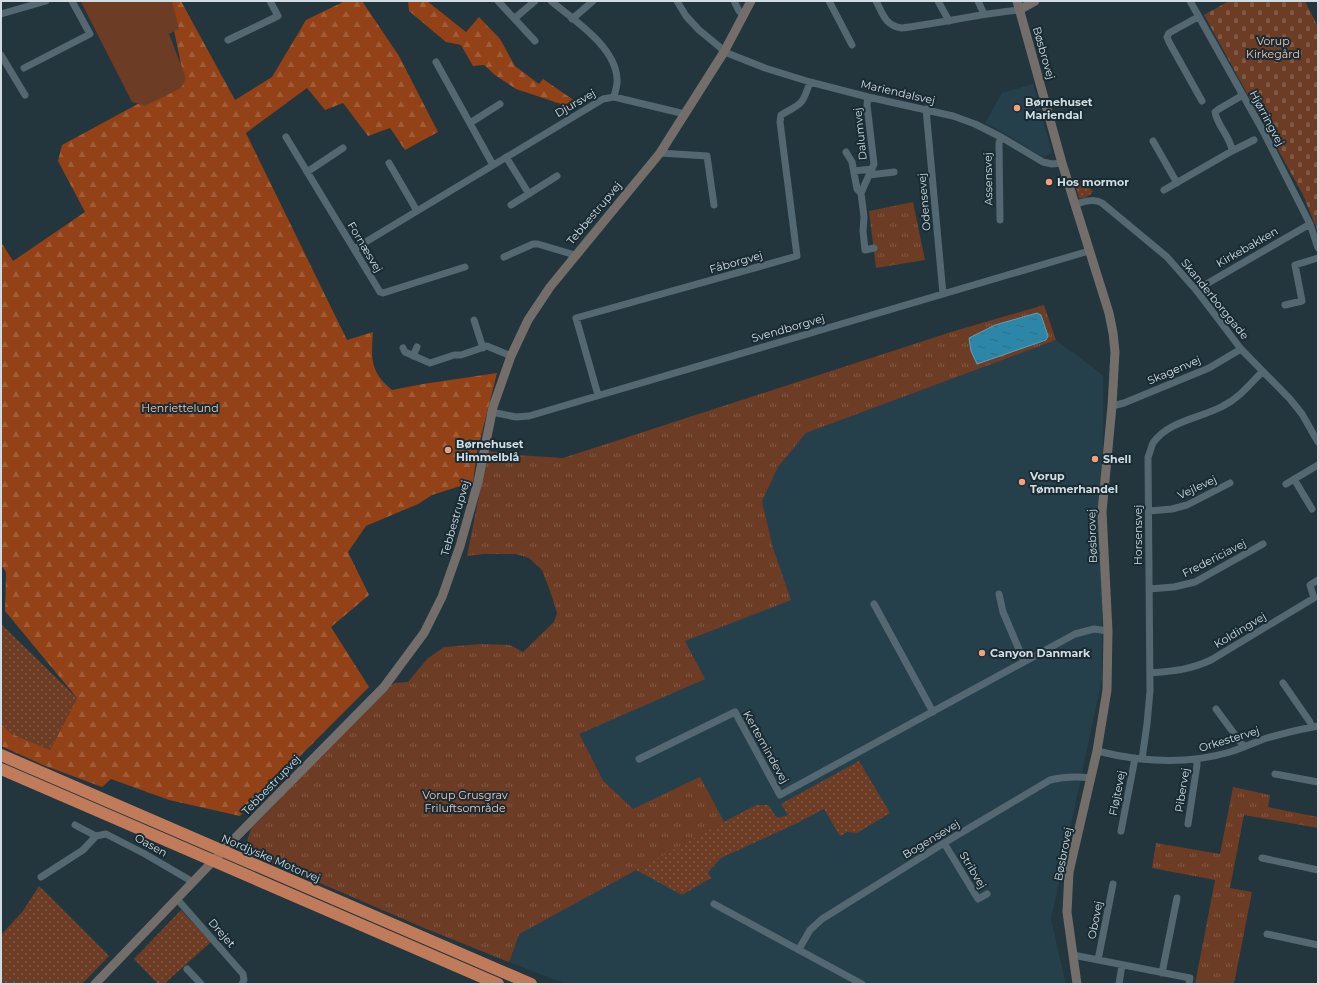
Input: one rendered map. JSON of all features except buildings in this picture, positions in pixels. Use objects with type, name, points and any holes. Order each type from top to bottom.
[{"type":"highway","name":"Nordjyske Motorvej","points":[[1,755],[531,984]]},
{"type":"highway","points":[[1,769],[498,984]]},
{"type":"street","points":[[1,14],[37,2],[46,1]]},
{"type":"street","points":[[24,68],[90,34],[72,1]]},
{"type":"street","points":[[228,40],[278,16],[270,1]]},
{"type":"street","points":[[498,1],[536,41]]},
{"type":"street","points":[[515,18],[535,1]]},
{"type":"street","points":[[551,1],[602,45],[611,56],[618,80],[614,97],[685,114]]},
{"type":"street","points":[[572,19],[593,1]]},
{"type":"street","name":"Mariendalsvej","points":[[677,1],[686,16],[698,30],[724,52],[765,68],[810,82],[953,116],[976,124],[1043,162],[1052,164],[1062,163]]},
{"type":"street","points":[[734,1],[744,15]]},
{"type":"street","name":"Tebbestrupvej","points":[[95,984],[384,686],[424,633],[442,597],[460,546],[478,482],[491,412],[511,356],[528,320],[542,298],[575,255],[660,153],[724,52],[751,1]]},
{"type":"street","points":[[829,1],[852,45]]},
{"type":"street","points":[[876,1],[887,23],[894,28],[949,21],[1035,1]]},
{"type":"street","points":[[938,1],[949,21]]},
{"type":"street","points":[[978,1],[984,14]]},
{"type":"street","name":"Hjørringvej","points":[[1190,1],[1266,138],[1310,224],[1318,248]]},
{"type":"street","name":"Bøsbrovej","points":[[1018,5],[1062,163],[1105,298],[1113,333],[1115,352],[1112,406],[1102,512],[1108,631],[1107,690],[1097,751],[1069,872],[1067,912],[1077,984]]},
{"type":"street","points":[[1198,17],[1169,33],[1167,37],[1168,42],[1202,101]]},
{"type":"street","points":[[1,55],[25,95]]},
{"type":"street","points":[[436,62],[493,165]]},
{"type":"street","name":"Fåborgvej","points":[[598,395],[576,318],[797,256],[780,122],[781,115],[799,106],[805,98],[810,82]]},
{"type":"street","points":[[1232,151],[1232,146],[1216,118],[1215,112],[1242,95]]},
{"type":"street","name":"Djursvej","points":[[354,249],[597,102],[614,97]]},
{"type":"street","name":"Dalumvej","points":[[868,97],[867,106],[874,164],[861,192],[864,217],[863,231],[865,250],[874,248]]},
{"type":"street","points":[[470,123],[500,104]]},
{"type":"street","name":"Odensevej","points":[[926,109],[944,294]]},
{"type":"street","name":"Fornæsvej","points":[[286,137],[380,292],[383,293],[465,267]]},
{"type":"street","name":"Assensvej","points":[[1000,220],[999,143],[1001,137]]},
{"type":"street","points":[[1164,190],[1254,140]]},
{"type":"street","points":[[1154,141],[1177,183]]},
{"type":"street","points":[[307,172],[343,148]]},
{"type":"street","name":"Dalumvej","points":[[846,152],[852,162],[857,189],[861,192]]},
{"type":"street","points":[[660,153],[707,156],[714,205]]},
{"type":"street","points":[[506,157],[529,194]]},
{"type":"street","points":[[389,164],[417,211]]},
{"type":"street","name":"Dalumvej","points":[[854,171],[894,172]]},
{"type":"street","points":[[511,205],[557,176]]},
{"type":"street","name":"Skanderborggade","points":[[1075,204],[1095,200],[1102,203],[1167,257],[1196,290],[1241,349],[1290,399],[1302,414],[1318,441]]},
{"type":"street","name":"Kirkebakken","points":[[1196,290],[1310,224]]},
{"type":"street","points":[[504,257],[533,244],[538,244],[575,255]]},
{"type":"street","name":"Svendborgvej","points":[[491,412],[516,417],[529,416],[1089,251]]},
{"type":"street","points":[[1285,305],[1302,301],[1295,264],[1318,258]]},
{"type":"street","points":[[474,320],[483,348]]},
{"type":"street","points":[[403,348],[405,352],[430,363],[454,355],[462,355],[487,346],[511,356]]},
{"type":"street","points":[[414,356],[417,347]]},
{"type":"street","name":"Skagenvej","points":[[1112,406],[1124,403],[1202,370],[1228,358],[1241,349]]},
{"type":"street","name":"Horsensvej","points":[[1138,759],[1147,724],[1150,673],[1148,457],[1153,444],[1162,433],[1172,427],[1228,403],[1238,396],[1262,372]]},
{"type":"street","points":[[1286,484],[1318,465]]},
{"type":"street","points":[[1294,479],[1312,509]]},
{"type":"street","name":"Vejlevej","points":[[1149,510],[1172,510],[1187,505],[1230,483]]},
{"type":"street","name":"Fredericiavej","points":[[1149,589],[1174,587],[1195,582],[1263,544]]},
{"type":"street","name":"Koldingvej","points":[[1150,673],[1176,671],[1195,667],[1212,660],[1314,598],[1310,585],[1318,580]]},
{"type":"street","points":[[999,594],[1003,612],[1024,661]]},
{"type":"street","points":[[874,604],[933,712]]},
{"type":"street","name":"Kertemindevej","points":[[640,759],[735,712],[780,795],[1075,634],[1094,629],[1108,631]]},
{"type":"street","points":[[1283,683],[1315,727]]},
{"type":"street","points":[[1216,709],[1244,747]]},
{"type":"street","name":"Orkestervej","points":[[1097,751],[1138,759],[1168,761],[1196,760],[1221,754],[1269,738],[1315,727]]},
{"type":"street","name":"Fløjtevej","points":[[1121,831],[1138,759]]},
{"type":"street","name":"Pibervej","points":[[1188,824],[1197,765],[1196,760]]},
{"type":"street","points":[[1275,774],[1318,782]]},
{"type":"street","name":"Bogensevej","points":[[799,949],[810,930],[822,919],[944,843],[1050,780],[1072,776],[1091,778]]},
{"type":"street","name":"Oasen","points":[[75,825],[96,836],[106,834],[196,879]]},
{"type":"street","points":[[41,878],[83,850],[96,836]]},
{"type":"street","name":"Stribvej","points":[[944,843],[978,899],[987,894]]},
{"type":"street","points":[[1262,858],[1318,870]]},
{"type":"street","name":"Obovej","points":[[1098,960],[1113,884]]},
{"type":"street","points":[[1162,973],[1177,898]]},
{"type":"street","name":"Drejet","points":[[177,900],[243,974],[244,980],[242,984]]},
{"type":"street","points":[[714,904],[799,949],[835,971],[862,984]]},
{"type":"street","points":[[1266,934],[1318,945]]},
{"type":"street","points":[[1073,955],[1190,978],[1189,984]]},
{"type":"street","points":[[1119,984],[1122,965]]},
{"type":"street","points":[[187,969],[201,984]]},
{"type":"shaded area","name":"Børnehuset Mariendal","points":[[1033,84],[1052,153],[1043,157],[985,123],[1002,93]]},
{"type":"shaded area","points":[[1056,340],[1103,375],[1102,679],[1051,919],[1066,984],[566,984],[509,962],[519,934],[724,822],[700,777],[633,809],[603,781],[579,733],[705,679],[684,641],[773,548],[762,501],[778,467],[806,433]]},
{"type":"green space","name":"Henriettelund","points":[[168,1],[181,1],[235,100],[272,77],[306,20],[345,1],[362,1],[399,56],[438,132],[405,150],[390,128],[368,136],[343,103],[325,110],[307,88],[246,133],[347,340],[373,332],[372,357],[376,371],[379,377],[392,390],[497,373],[477,452],[473,482],[432,495],[418,504],[366,526],[348,552],[369,595],[331,627],[369,687],[240,816],[169,800],[111,779],[102,787],[43,765],[1,746],[1,724],[12,734],[50,750],[77,698],[5,611],[6,572],[1,565],[1,242],[13,261],[85,212],[58,161],[62,145],[184,79]]},
{"type":"green space","points":[[172,1],[179,29],[169,34],[186,78],[181,88],[145,106],[132,102],[81,2]]},
{"type":"green space","points":[[408,1],[427,1],[466,32],[479,17],[500,39],[515,66],[539,84],[543,79],[575,101],[570,107],[516,89],[495,75],[484,65],[473,66],[461,45],[446,42],[409,11]]},
{"type":"green space","name":"Vorup Kirkegård","points":[[1229,1],[1305,1],[1318,27],[1318,232],[1303,195],[1204,15]]},
{"type":"green space","points":[[1081,181],[1093,191],[1087,197],[1079,198],[1075,184]]},
{"type":"green space","points":[[913,202],[925,260],[876,268],[869,211]]},
{"type":"green space","name":"Vorup Grusgrav Friluftsområde","points":[[1044,305],[1056,340],[806,433],[778,467],[762,501],[773,548],[791,600],[685,641],[705,679],[579,733],[603,781],[633,809],[700,777],[724,822],[519,934],[509,962],[427,929],[260,857],[247,841],[251,829],[380,695],[394,683],[408,682],[427,659],[444,647],[481,644],[510,645],[523,652],[554,622],[557,613],[542,570],[529,558],[516,554],[484,554],[467,556],[488,451],[517,455],[563,458],[951,332]]},
{"type":"green space","points":[[1,624],[77,698],[50,750],[12,734],[1,724]]},
{"type":"green space","points":[[678,639],[705,679],[579,734],[603,781],[633,809],[700,777],[724,822],[756,805],[768,805],[777,818],[788,815],[781,804],[859,761],[890,813],[857,833],[847,832],[840,836],[824,809],[721,858],[708,872],[711,878],[682,895],[636,870],[519,934],[509,962],[427,929],[269,861],[276,849],[553,743]]},
{"type":"green space","points":[[1233,787],[1270,795],[1268,807],[1318,817],[1318,828],[1244,815],[1230,888],[1252,892],[1234,984],[1195,984],[1215,880],[1152,868],[1156,843],[1220,854]]},
{"type":"green space","points":[[39,886],[109,956],[82,984],[1,984],[1,935],[23,911]]},
{"type":"green space","points":[[181,910],[211,942],[164,984],[158,984],[134,959]]},
{"type":"water","points":[[1037,313],[1041,315],[1048,336],[1046,340],[977,364],[971,351],[969,338],[995,325]]},
{"type":"place","name":"Børnehuset Mariendal","points":[[1017,108]]},
{"type":"place","name":"Hos mormor","points":[[1049,182]]},
{"type":"place","name":"Børnehuset Himmelblå","points":[[448,450]]},
{"type":"place","name":"Shell","points":[[1095,459]]},
{"type":"place","name":"Vorup Tømmerhandel","points":[[1022,482]]},
{"type":"place","name":"Canyon Danmark","points":[[982,653]]}]
